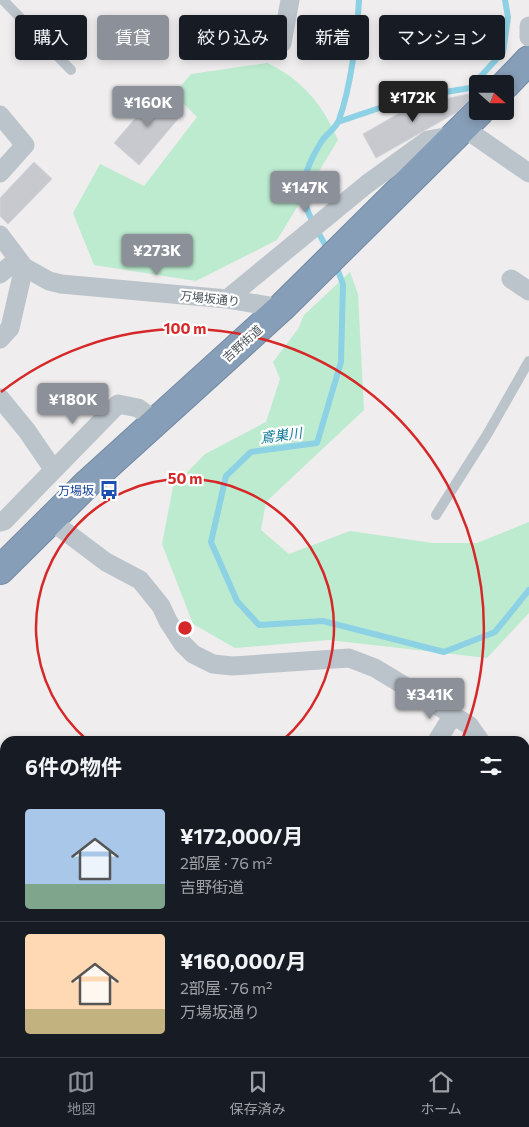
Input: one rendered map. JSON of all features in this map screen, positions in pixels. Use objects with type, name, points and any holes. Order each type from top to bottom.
[{"type":"highway","points":[[514,76],[529,60]]},
{"type":"highway","name":"吉野街道","points":[[0,570],[50,520],[156,421],[281,308],[467,125]]},
{"type":"street","points":[[287,16],[290,0]]},
{"type":"street","points":[[529,26],[529,37]]},
{"type":"street","points":[[0,115],[26,145],[0,173]]},
{"type":"street","points":[[227,299],[367,184],[428,140],[467,125],[529,173]]},
{"type":"street","points":[[0,235],[21,263],[10,328],[0,340]]},
{"type":"street","points":[[0,274],[21,263]]},
{"type":"street","name":"万場坂通り","points":[[21,263],[49,281],[61,284],[227,299],[281,308]]},
{"type":"street","points":[[511,279],[529,291]]},
{"type":"street","points":[[0,398],[27,431],[53,469]]},
{"type":"street","points":[[0,522],[4,521],[118,404],[138,408],[156,421]]},
{"type":"street","points":[[50,520],[106,562],[140,580],[161,606],[183,644],[193,654],[213,664],[233,666],[350,658],[375,668],[453,715],[469,726],[476,736]]},
{"type":"street","points":[[440,736],[453,715]]},
{"type":"lane","points":[[3,0],[71,70]]},
{"type":"lane","points":[[436,515],[488,433],[529,360]]},
{"type":"green space","points":[[267,63],[291,77],[310,94],[326,115],[338,140],[277,240],[196,281],[94,265],[73,213],[100,164],[144,186],[197,117],[174,94],[191,74]]},
{"type":"green space","points":[[350,272],[358,294],[364,410],[266,502],[261,530],[289,554],[350,531],[433,543],[477,543],[529,522],[529,613],[487,658],[329,640],[235,648],[193,624],[162,544],[173,487],[205,454],[266,422],[280,379],[273,362],[298,329],[304,315]]},
{"type":"building","points":[[158,92],[183,113],[139,165],[114,143]]},
{"type":"building","points":[[469,94],[469,100],[457,112],[376,158],[363,134],[412,106]]},
{"type":"building","points":[[34,162],[52,179],[8,224],[0,216],[0,198]]},
{"type":"waterway","name":"鳶巣川","points":[[329,252],[308,211],[304,200],[303,188],[305,175],[311,161],[322,141],[337,123],[343,107],[353,61],[359,0]]},
{"type":"waterway","points":[[338,122],[409,98],[470,88],[503,52],[508,17],[505,0]]},
{"type":"waterway","name":"鳶巣川","points":[[335,263],[343,284],[341,362],[317,443],[251,452],[226,476],[211,542],[237,601],[259,625],[323,621],[444,652],[495,632],[529,590]]},
{"type":"place","name":"万場坂","points":[[109,490]]}]
